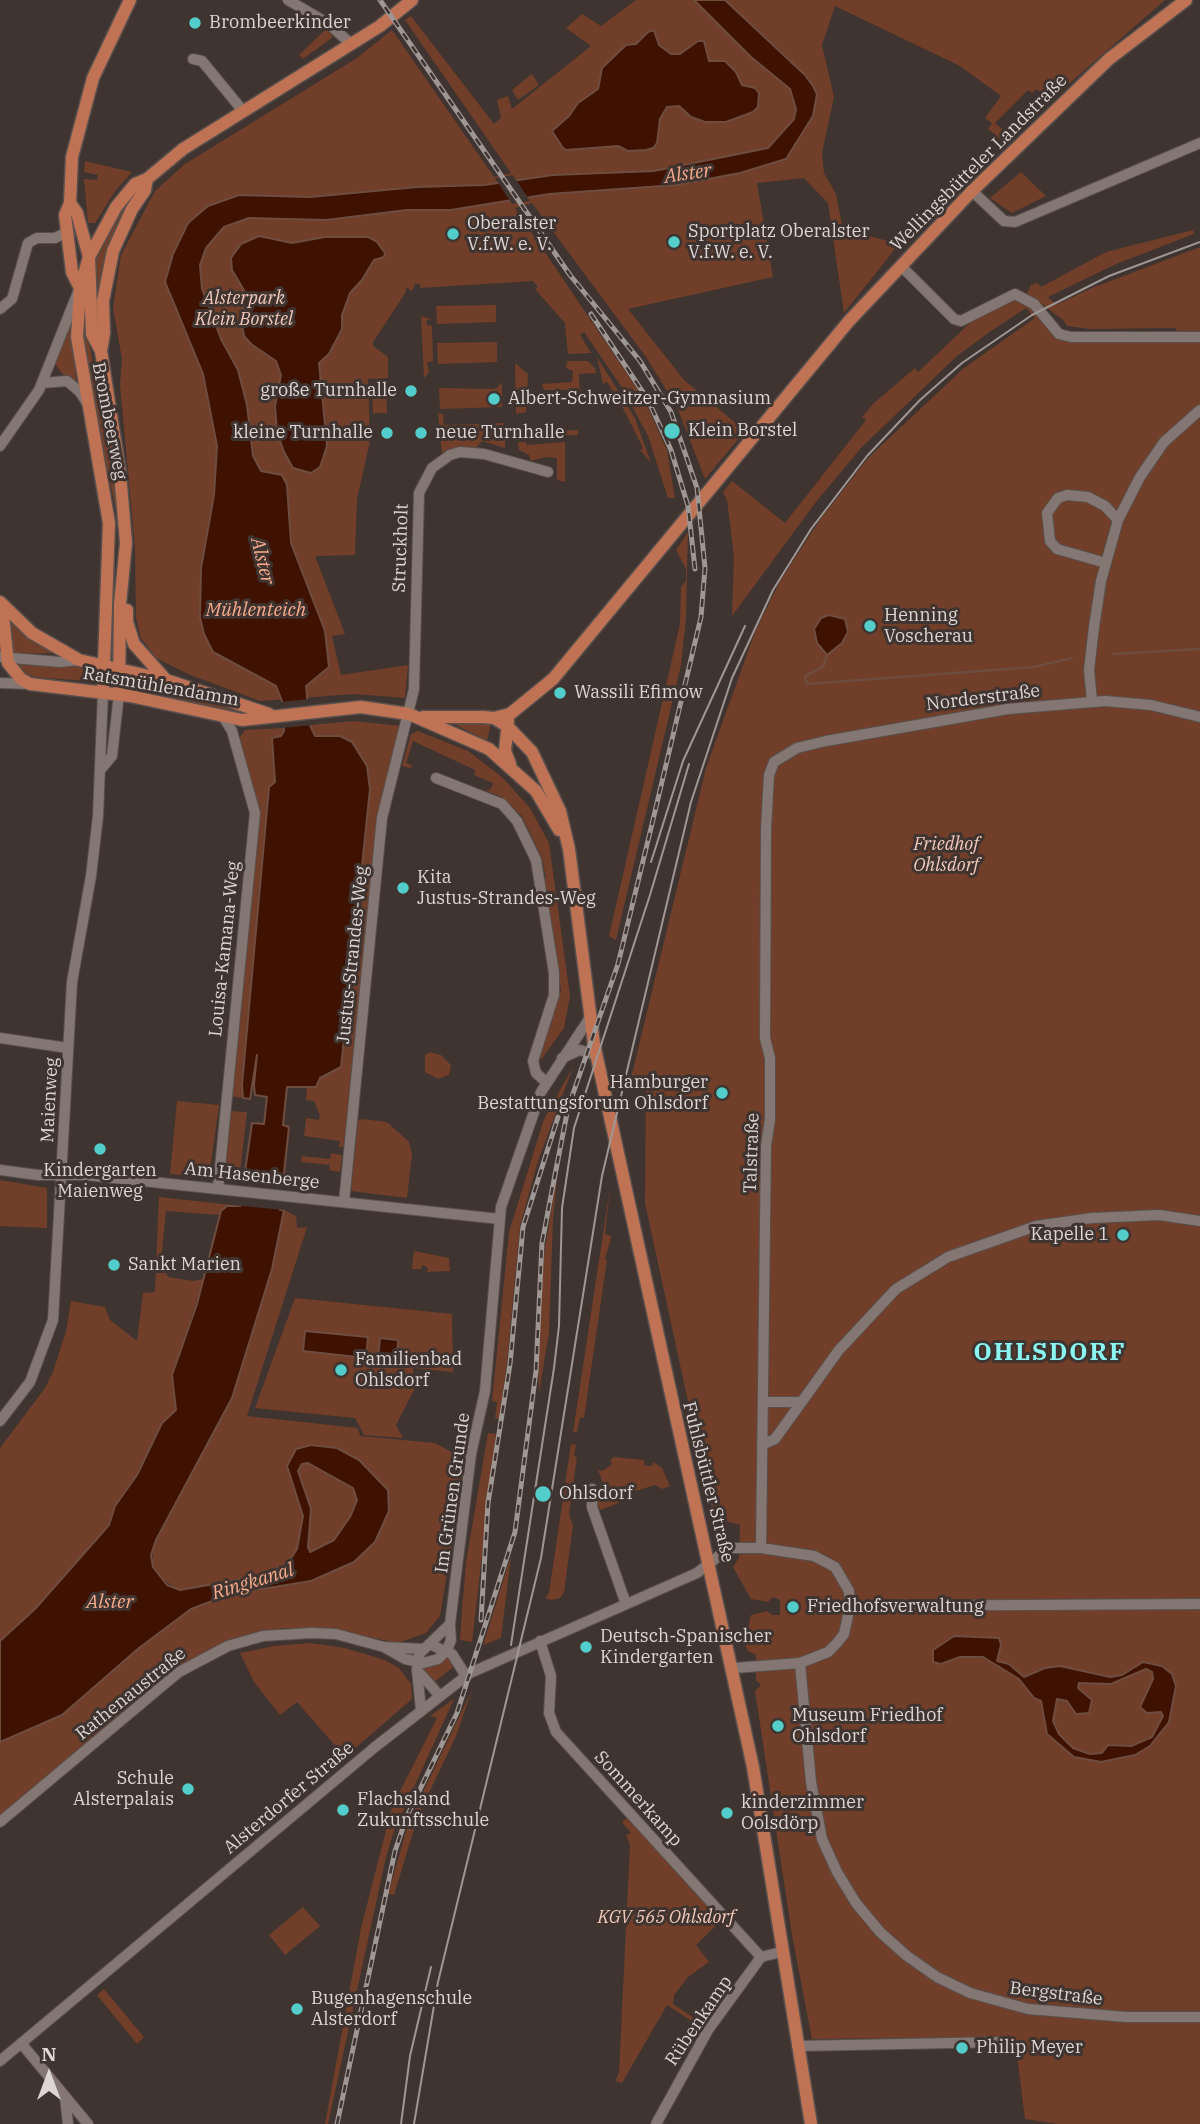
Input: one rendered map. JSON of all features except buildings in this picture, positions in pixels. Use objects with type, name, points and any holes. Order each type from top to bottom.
[{"type":"main road","points":[[80,288],[72,272],[65,215],[70,203],[72,157],[81,114],[103,52],[130,0]]},
{"type":"main road","name":"Brombeerweg","points":[[103,692],[109,523],[79,356],[80,288],[89,257],[126,193],[135,184],[147,179],[183,149],[351,44],[412,0]]},
{"type":"main road","name":"Wellingsbütteler Landstraße","points":[[494,718],[509,720],[552,679],[843,328],[972,191],[1109,59],[1186,0]]},
{"type":"main road","name":"Brombeerweg","points":[[118,694],[126,557],[124,513],[101,351],[108,266],[119,235],[145,190],[147,179]]},
{"type":"main road","points":[[70,203],[77,214],[89,257],[92,334],[101,351]]},
{"type":"main road","points":[[122,591],[134,644],[166,680]]},
{"type":"main road","points":[[1,603],[3,658],[12,671],[30,684]]},
{"type":"main road","points":[[1,603],[42,640],[79,660]]},
{"type":"main road","name":"Ratsmühlendamm","points":[[79,660],[166,680],[273,715]]},
{"type":"main road","name":"Ratsmühlendamm","points":[[30,684],[118,694],[224,718],[250,720],[320,710],[375,708],[423,718],[489,749],[512,768]]},
{"type":"main road","name":"Ratsmühlendamm","points":[[423,718],[494,718]]},
{"type":"main road","points":[[509,720],[506,755],[512,768]]},
{"type":"main road","name":"Fuhlsbüttler Straße","points":[[509,720],[532,752],[560,811],[569,849],[589,1019],[628,1190],[684,1464],[734,1668],[753,1767],[811,2124]]},
{"type":"main road","name":"Fuhlsbüttler Straße","points":[[512,768],[536,791],[569,849]]},
{"type":"street","points":[[288,0],[329,24],[351,44]]},
{"type":"street","points":[[193,58],[202,61],[243,111]]},
{"type":"street","points":[[972,191],[1004,221],[1015,222],[1200,143]]},
{"type":"street","points":[[0,309],[12,299],[28,243],[37,238],[55,238],[67,232]]},
{"type":"street","points":[[901,266],[954,319],[961,321],[1015,294],[1034,304],[1059,334],[1071,337],[1200,337]]},
{"type":"street","points":[[0,446],[15,428],[42,383],[80,288]]},
{"type":"street","points":[[42,383],[67,382],[80,392],[89,407]]},
{"type":"street","points":[[1092,702],[1092,647],[1106,563],[1118,520],[1140,477],[1164,442],[1200,410]]},
{"type":"street","name":"Struckholt","points":[[409,714],[414,689],[417,514],[419,494],[425,477],[440,461],[460,452],[484,454],[548,472]]},
{"type":"street","points":[[1106,563],[1057,549],[1050,541],[1047,513],[1058,498],[1067,495],[1088,497],[1105,506],[1118,520]]},
{"type":"street","name":"Ratsmühlendamm","points":[[3,658],[60,662],[79,660]]},
{"type":"street","name":"Ratsmühlendamm","points":[[0,683],[30,684]]},
{"type":"street","name":"Maienweg","points":[[0,1422],[30,1382],[51,1330],[55,1308],[72,982],[91,876],[102,768],[99,755],[103,692]]},
{"type":"street","name":"Maienweg","points":[[102,768],[111,756],[118,694]]},
{"type":"street","name":"Norderstraße","points":[[774,762],[797,748],[893,727],[1008,709],[1092,702],[1151,705],[1200,717]]},
{"type":"street","name":"Justus-Strandes-Weg","points":[[344,1202],[382,818],[409,714]]},
{"type":"street","name":"Louisa-Kamana-Weg","points":[[218,1188],[255,813],[232,731],[224,718]]},
{"type":"street","name":"Talstraße","points":[[761,1548],[770,1058],[765,1038],[766,829],[769,775],[774,762]]},
{"type":"street","points":[[436,778],[502,804],[517,821],[536,860],[554,973],[554,995],[533,1061],[536,1073],[546,1082]]},
{"type":"street","name":"Im Grünen Grunde","points":[[447,1650],[451,1640],[450,1624],[471,1454],[485,1391],[500,1219],[510,1174],[546,1082],[589,1019]]},
{"type":"street","points":[[0,1038],[68,1048]]},
{"type":"street","points":[[562,1058],[580,1050],[596,1055]]},
{"type":"street","name":"Am Hasenberge","points":[[0,1170],[86,1175],[500,1219]]},
{"type":"street","points":[[762,1445],[775,1440],[839,1350],[895,1289],[948,1257],[1036,1226],[1082,1219],[1143,1215],[1200,1221]]},
{"type":"street","points":[[763,1402],[800,1402]]},
{"type":"street","points":[[592,1489],[592,1507],[626,1604]]},
{"type":"street","points":[[710,1563],[729,1548],[761,1548],[814,1556],[829,1563],[839,1573],[849,1591],[850,1606],[844,1634],[828,1652],[800,1663],[734,1668]]},
{"type":"street","name":"Alsterdorfer Straße","points":[[0,2061],[439,1695],[466,1676],[686,1578],[710,1563]]},
{"type":"street","points":[[850,1606],[1200,1604]]},
{"type":"street","points":[[421,1710],[417,1666],[426,1646],[450,1624]]},
{"type":"street","name":"Rathenaustraße","points":[[0,1822],[180,1672],[228,1646],[263,1636],[337,1634],[384,1647],[417,1666],[439,1695]]},
{"type":"street","name":"Sommerkamp","points":[[540,1641],[551,1676],[549,1713],[556,1732],[761,1957]]},
{"type":"street","points":[[426,1646],[447,1650],[466,1676]]},
{"type":"street","name":"Rathenaustraße","points":[[384,1647],[426,1646]]},
{"type":"street","points":[[417,1666],[431,1662],[447,1650]]},
{"type":"street","name":"Bergstraße","points":[[800,1663],[811,1782],[822,1839],[837,1872],[856,1903],[880,1932],[907,1956],[937,1977],[970,1993],[1028,2009],[1126,2017],[1200,2017]]},
{"type":"street","points":[[761,1957],[781,1952]]},
{"type":"street","name":"Rübenkamp","points":[[656,2124],[708,2030],[761,1957]]},
{"type":"street","points":[[797,2046],[1005,2042]]},
{"type":"street","points":[[21,2043],[81,2119],[88,2124]]},
{"type":"street","points":[[65,2096],[68,2124]]},
{"type":"green space","name":"Alsterpark Klein Borstel","points":[[636,0],[1165,0],[1048,102],[1037,89],[1032,93],[1028,90],[995,123],[1011,136],[1045,105],[1005,143],[988,129],[992,123],[985,118],[1001,96],[960,66],[835,6],[822,45],[834,97],[822,153],[824,173],[836,194],[843,229],[899,244],[844,313],[828,203],[804,178],[757,183],[773,277],[628,309],[684,380],[745,431],[705,479],[677,407],[646,357],[532,203],[515,208],[644,399],[667,450],[675,498],[668,498],[648,436],[621,386],[584,332],[580,335],[591,353],[568,354],[565,323],[535,289],[538,287],[533,281],[420,288],[420,284],[415,284],[412,291],[406,287],[406,292],[373,342],[373,346],[388,357],[388,378],[368,379],[370,441],[357,499],[355,555],[315,556],[345,634],[332,636],[341,675],[408,665],[405,698],[354,694],[260,701],[188,674],[156,658],[141,638],[136,618],[135,547],[120,385],[122,359],[113,308],[121,255],[155,191],[185,164],[357,58],[392,30],[494,177],[511,173],[405,20],[411,16],[494,124],[501,118],[497,100],[508,96],[512,109],[591,46],[566,28],[582,14],[601,26]]},
{"type":"green space","points":[[327,28],[333,37],[303,59],[299,55]]},
{"type":"green space","points":[[532,74],[539,85],[518,100],[512,90]]},
{"type":"green space","points":[[85,161],[132,172],[116,190],[95,223],[88,223],[84,179],[97,180],[98,175],[84,172]]},
{"type":"green space","points":[[1021,172],[1046,196],[1012,213],[990,198]]},
{"type":"green space","points":[[140,186],[108,249],[96,321],[95,254],[122,207]]},
{"type":"green space","points":[[1193,230],[1194,234],[1116,264],[1048,297],[1056,305],[1092,288],[1200,247],[1200,334],[1179,335],[1175,328],[1090,329],[1067,326],[1027,293],[1031,285],[1037,283],[1041,287],[1106,252]]},
{"type":"green space","points":[[86,298],[87,333],[112,454],[121,534],[87,375],[82,325]]},
{"type":"green space","name":"Friedhof Ohlsdorf","points":[[1018,299],[1029,306],[1055,335],[1200,341],[1200,2124],[1057,2124],[1025,2119],[1016,2048],[1009,2037],[812,2039],[792,1935],[755,1691],[761,1685],[756,1680],[756,1655],[748,1651],[745,1644],[751,1615],[767,1611],[772,1615],[780,1615],[780,1600],[773,1597],[768,1602],[751,1599],[733,1567],[739,1558],[740,1525],[721,1520],[710,1503],[645,1203],[646,1078],[639,1075],[631,1078],[706,768],[755,632],[779,583],[819,521],[868,458],[964,368],[1035,318],[1026,308],[957,356],[862,447],[816,502],[732,616],[734,556],[727,500],[723,492],[732,481],[785,523],[866,420],[862,417],[874,403],[915,368],[918,372],[971,322]]},
{"type":"green space","points":[[496,305],[496,322],[437,324],[436,306]]},
{"type":"green space","points":[[421,316],[432,320],[427,320],[427,325],[432,326],[433,362],[427,362],[429,372],[424,378]]},
{"type":"green space","points":[[69,327],[72,328],[76,381],[65,377],[54,363]]},
{"type":"green space","points":[[497,342],[497,362],[438,364],[437,343]]},
{"type":"green space","points":[[597,357],[635,418],[651,463],[640,450],[643,448],[607,382],[603,384]]},
{"type":"green space","points":[[567,361],[588,361],[595,368],[596,373],[579,374],[580,404],[574,404],[572,390],[544,390],[542,384],[572,382],[573,371],[566,368]]},
{"type":"green space","points":[[515,363],[528,374],[526,412],[516,414]]},
{"type":"green space","points":[[502,382],[502,407],[440,409],[439,388],[496,389]]},
{"type":"green space","points":[[372,383],[386,383],[387,413],[373,413]]},
{"type":"green space","points":[[438,413],[443,414],[444,425],[504,423],[502,437],[505,435],[505,448],[482,441],[476,448],[442,453]]},
{"type":"green space","points":[[578,430],[578,435],[520,438],[520,431]]},
{"type":"green space","points":[[518,442],[526,442],[527,445],[565,442],[565,482],[557,480],[557,458],[545,457],[531,461],[529,455],[519,450]]},
{"type":"green space","points":[[688,532],[686,618],[681,665],[616,940],[609,936],[680,624],[681,587],[686,581],[686,569],[676,550]]},
{"type":"green space","points":[[6,611],[54,652],[54,653],[10,654]]},
{"type":"green space","points":[[14,663],[82,666],[87,681],[34,677],[23,672]]},
{"type":"green space","points":[[134,681],[251,715],[251,716],[134,692]]},
{"type":"green space","points":[[354,721],[402,726],[384,793],[350,1111],[343,1147],[339,1147],[340,1141],[304,1136],[306,1118],[319,1120],[320,1115],[314,1101],[306,1100],[307,1086],[316,1086],[340,736],[315,736],[309,725]]},
{"type":"green space","points":[[452,723],[491,723],[487,741]]},
{"type":"green space","points":[[284,728],[281,736],[272,739],[275,782],[269,787],[243,1098],[230,1096],[256,818],[240,737],[245,730]]},
{"type":"green space","points":[[418,731],[468,751],[502,777],[530,808],[549,843],[570,996],[564,1028],[540,1061],[546,1030],[550,1028],[561,990],[547,905],[550,902],[546,887],[541,882],[546,877],[541,856],[522,816],[501,797],[485,790],[491,789],[493,783],[474,775],[475,770],[413,741],[406,763],[412,765],[411,768],[402,766],[411,734]]},
{"type":"green space","points":[[430,1052],[441,1055],[451,1065],[449,1075],[438,1079],[425,1072],[425,1055]]},
{"type":"green space","points":[[573,1067],[538,1161],[520,1226],[499,1419],[495,1418],[497,1402],[492,1401],[509,1232],[544,1119]]},
{"type":"green space","points":[[177,1101],[219,1105],[209,1178],[170,1174]]},
{"type":"green space","points":[[231,1111],[247,1112],[240,1172],[235,1180],[222,1179]]},
{"type":"green space","points":[[362,1119],[387,1122],[409,1142],[412,1154],[407,1198],[351,1191],[358,1121]]},
{"type":"green space","points":[[331,1153],[342,1155],[340,1172],[329,1170],[330,1165],[301,1162],[302,1156],[330,1159]]},
{"type":"green space","points":[[558,1169],[553,1219],[549,1332],[539,1393],[538,1357],[544,1255]]},
{"type":"green space","points":[[0,1180],[47,1188],[47,1228],[0,1226]]},
{"type":"green space","points":[[610,1188],[605,1234],[611,1236],[605,1259],[607,1260],[584,1418],[580,1418],[577,1433],[573,1432]]},
{"type":"green space","points":[[159,1197],[232,1205],[227,1206],[220,1215],[166,1211],[161,1262],[168,1277],[193,1281],[204,1279],[172,1375],[176,1410],[162,1423],[137,1475],[115,1506],[109,1524],[35,1609],[0,1641],[0,1448],[45,1388],[53,1372],[66,1331],[71,1301],[105,1307],[110,1320],[137,1341],[143,1293],[155,1292]]},
{"type":"green space","points":[[284,1210],[296,1216],[297,1228],[307,1227],[247,1416],[358,1428],[360,1436],[435,1443],[459,1456],[461,1490],[440,1616],[426,1633],[398,1643],[336,1630],[284,1628],[243,1636],[208,1650],[176,1669],[0,1815],[0,1742],[62,1715],[139,1648],[199,1602],[191,1589],[180,1590],[158,1577],[153,1567],[153,1547],[232,1398],[272,1269]]},
{"type":"green space","points":[[414,1251],[449,1258],[450,1271],[427,1272],[428,1268],[423,1265],[421,1269],[412,1269]]},
{"type":"green space","name":"Familienbad Ohlsdorf","points":[[295,1298],[452,1314],[453,1372],[413,1368],[414,1390],[396,1425],[403,1438],[364,1435],[355,1418],[255,1408]]},
{"type":"green space","points":[[488,1433],[496,1434],[472,1642],[460,1640],[462,1611],[466,1562]]},
{"type":"green space","points":[[571,1444],[576,1445],[574,1456],[577,1457],[569,1515],[573,1525],[564,1592],[560,1598],[551,1600],[545,1598],[549,1593]]},
{"type":"green space","points":[[614,1457],[644,1460],[644,1465],[652,1466],[653,1462],[662,1468],[670,1486],[662,1489],[655,1485],[620,1496],[621,1502],[601,1510],[596,1503],[603,1498],[605,1489],[598,1470],[603,1471],[612,1464],[610,1460]]},
{"type":"green space","points":[[511,1556],[501,1638],[483,1645]]},
{"type":"green space","points":[[310,1643],[345,1648],[385,1660],[399,1668],[411,1684],[412,1699],[345,1757],[297,1702],[280,1715],[254,1682],[240,1653],[274,1646]]},
{"type":"green space","points":[[447,1656],[453,1667],[431,1685],[422,1668],[439,1663]]},
{"type":"green space","points":[[472,1690],[456,1736],[418,1816],[394,1895],[388,1894],[409,1821]]},
{"type":"green space","points":[[454,1699],[394,1831],[386,1857],[328,2124],[325,2124],[361,1928],[392,1807],[437,1718],[430,1716]]},
{"type":"green space","name":"KGV 565 Ohlsdorf","points":[[628,1817],[723,1919],[696,1945],[709,1962],[688,1977],[674,1995],[673,2004],[700,2022],[698,2025],[667,2005],[622,2083],[615,2081],[619,2073],[630,1845],[626,1835],[631,1833],[622,1822]]},
{"type":"green space","points":[[303,1907],[320,1926],[285,1955],[269,1935]]},
{"type":"green space","points":[[104,1989],[144,2037],[137,2044],[97,1995]]},
{"type":"water","points":[[694,0],[725,0],[805,75],[813,86],[817,94],[813,116],[786,159],[740,173],[676,185],[549,194],[451,210],[407,210],[326,220],[249,218],[224,227],[206,248],[200,265],[202,289],[221,339],[238,370],[247,405],[253,456],[261,471],[282,475],[287,485],[291,543],[325,631],[329,667],[306,686],[310,725],[315,736],[340,736],[352,742],[367,766],[370,789],[341,1067],[320,1078],[316,1087],[287,1087],[283,1125],[289,1127],[280,1210],[284,1210],[272,1269],[232,1398],[156,1540],[151,1555],[153,1567],[167,1585],[180,1590],[265,1575],[288,1563],[297,1549],[303,1516],[287,1466],[296,1449],[311,1445],[337,1448],[359,1460],[388,1490],[389,1511],[375,1542],[354,1562],[311,1581],[231,1594],[191,1609],[139,1648],[62,1715],[0,1742],[0,1641],[35,1609],[109,1525],[115,1506],[137,1475],[162,1423],[176,1410],[172,1375],[197,1304],[221,1211],[227,1206],[240,1206],[252,1123],[264,1124],[267,1097],[255,1095],[257,1055],[250,1099],[243,1098],[242,1085],[269,787],[275,782],[272,738],[281,736],[284,731],[282,701],[276,686],[213,652],[204,634],[200,617],[201,568],[214,495],[217,446],[203,374],[165,282],[173,254],[188,223],[208,206],[239,195],[310,197],[417,187],[484,185],[553,175],[654,171],[768,148],[794,119],[796,109],[790,89],[751,57]],"holes":[[[308,1463],[353,1488],[357,1500],[350,1517],[334,1540],[310,1552],[308,1547],[311,1509],[298,1471],[302,1464]]]},
{"type":"water","points":[[654,30],[659,45],[671,54],[680,54],[698,41],[704,41],[709,61],[725,61],[736,72],[742,85],[755,88],[759,93],[758,107],[753,112],[726,122],[705,122],[691,117],[679,106],[667,107],[660,119],[657,143],[646,150],[628,151],[618,146],[566,150],[563,148],[552,131],[569,116],[578,103],[598,89],[602,68],[626,45],[636,44],[648,32]]},
{"type":"water","points":[[259,236],[292,243],[325,237],[368,237],[377,242],[385,253],[384,257],[374,260],[350,293],[342,315],[342,329],[329,354],[319,363],[327,446],[320,467],[311,473],[293,468],[277,432],[275,406],[281,375],[276,361],[244,336],[242,325],[245,292],[232,270],[231,258],[241,244]]},
{"type":"water","points":[[829,615],[845,619],[848,632],[842,643],[827,655],[817,643],[814,629],[821,618]]},
{"type":"water","points":[[305,1331],[368,1337],[366,1358],[303,1351]]},
{"type":"water","points":[[380,1338],[398,1340],[397,1359],[378,1359]]},
{"type":"water","points":[[954,1636],[999,1638],[1001,1645],[997,1661],[1009,1664],[1024,1677],[1045,1668],[1060,1666],[1110,1677],[1122,1675],[1143,1662],[1162,1666],[1172,1674],[1176,1686],[1169,1722],[1150,1746],[1135,1755],[1101,1762],[1074,1757],[1047,1734],[1041,1701],[1034,1698],[1019,1679],[983,1657],[960,1657],[941,1664],[933,1662],[933,1650]],"holes":[[[1146,1669],[1152,1672],[1153,1679],[1140,1707],[1147,1713],[1161,1712],[1163,1716],[1152,1737],[1131,1746],[1108,1745],[1102,1753],[1090,1754],[1073,1748],[1059,1734],[1053,1721],[1057,1699],[1067,1701],[1076,1714],[1089,1713],[1092,1700],[1078,1688],[1079,1683],[1111,1684]]]},
{"type":"pier","points":[[513,175],[530,201],[512,204],[495,178]]},
{"type":"pier","points":[[310,699],[313,725],[281,728],[279,702]]},
{"type":"pier","points":[[239,1180],[286,1185],[284,1210],[232,1205],[236,1202]]},
{"type":"waterway","points":[[1113,654],[1200,649]]},
{"type":"waterway","points":[[827,655],[823,667],[805,676],[807,684],[1034,667],[1072,658]]},
{"type":"tram line","points":[[414,2124],[438,1982],[541,1558],[602,1176],[691,802],[732,678],[773,590],[811,529],[867,456],[920,400],[962,363],[1032,315],[1109,276],[1200,242]]},
{"type":"tram line","points":[[651,862],[683,761],[745,626]]},
{"type":"tram line","points":[[511,1645],[554,1368],[559,1326],[562,1208],[574,1128],[650,895],[689,764]]},
{"type":"tram line","points":[[401,2124],[410,2056],[431,1967]]},
{"type":"railway","points":[[337,2124],[395,1851],[407,1816],[457,1713],[515,1532],[536,1371],[542,1243],[568,1108],[618,964],[701,617],[705,568],[697,488],[671,412],[640,361],[570,275],[380,0]]},
{"type":"railway","points":[[591,314],[648,400],[671,450],[688,506],[695,569]]},
{"type":"railway","points":[[481,1620],[488,1503],[510,1364],[523,1227],[558,1117]]},
{"type":"place","name":"Brombeerkinder","points":[[195,23]]},
{"type":"place","name":"Oberalster V.f.W. e. V.","points":[[453,234]]},
{"type":"place","name":"Sportplatz Oberalster V.f.W. e. V.","points":[[674,242]]},
{"type":"place","name":"große Turnhalle","points":[[411,391]]},
{"type":"place","name":"Albert-Schweitzer-Gymnasium","points":[[494,399]]},
{"type":"place","name":"Klein Borstel","points":[[672,431]]},
{"type":"place","name":"kleine Turnhalle","points":[[387,433]]},
{"type":"place","name":"neue Turnhalle","points":[[421,433]]},
{"type":"place","name":"Henning Voscherau","points":[[870,626]]},
{"type":"place","name":"Wassili Efimow","points":[[560,693]]},
{"type":"place","name":"Kita Justus-Strandes-Weg","points":[[403,888]]},
{"type":"place","name":"Hamburger Bestattungsforum Ohlsdorf","points":[[722,1093]]},
{"type":"place","name":"Kindergarten Maienweg","points":[[100,1149]]},
{"type":"place","name":"Kapelle 1","points":[[1123,1235]]},
{"type":"place","name":"Sankt Marien","points":[[114,1265]]},
{"type":"place","name":"Familienbad Ohlsdorf","points":[[341,1370]]},
{"type":"place","name":"Ohlsdorf","points":[[543,1494]]},
{"type":"place","name":"Friedhofsverwaltung","points":[[793,1607]]},
{"type":"place","name":"Deutsch-Spanischer Kindergarten","points":[[586,1647]]},
{"type":"place","name":"Museum Friedhof Ohlsdorf","points":[[778,1726]]},
{"type":"place","name":"Schule Alsterpalais","points":[[188,1789]]},
{"type":"place","name":"Flachsland Zukunftsschule","points":[[343,1810]]},
{"type":"place","name":"kinderzimmer Oolsdörp","points":[[727,1813]]},
{"type":"place","name":"Bugenhagenschule Alsterdorf","points":[[297,2009]]},
{"type":"place","name":"Philip Meyer","points":[[962,2048]]},
{"type":"district","name":"OHLSDORF","points":[[1050,1353]]},
{"type":"water label","name":"Alster","points":[[688,174]]},
{"type":"water label","name":"Alster","points":[[262,561]]},
{"type":"water label","name":"Mühlenteich","points":[[256,611]]},
{"type":"water label","name":"Ringkanal","points":[[253,1582]]},
{"type":"water label","name":"Alster","points":[[110,1603]]}]
